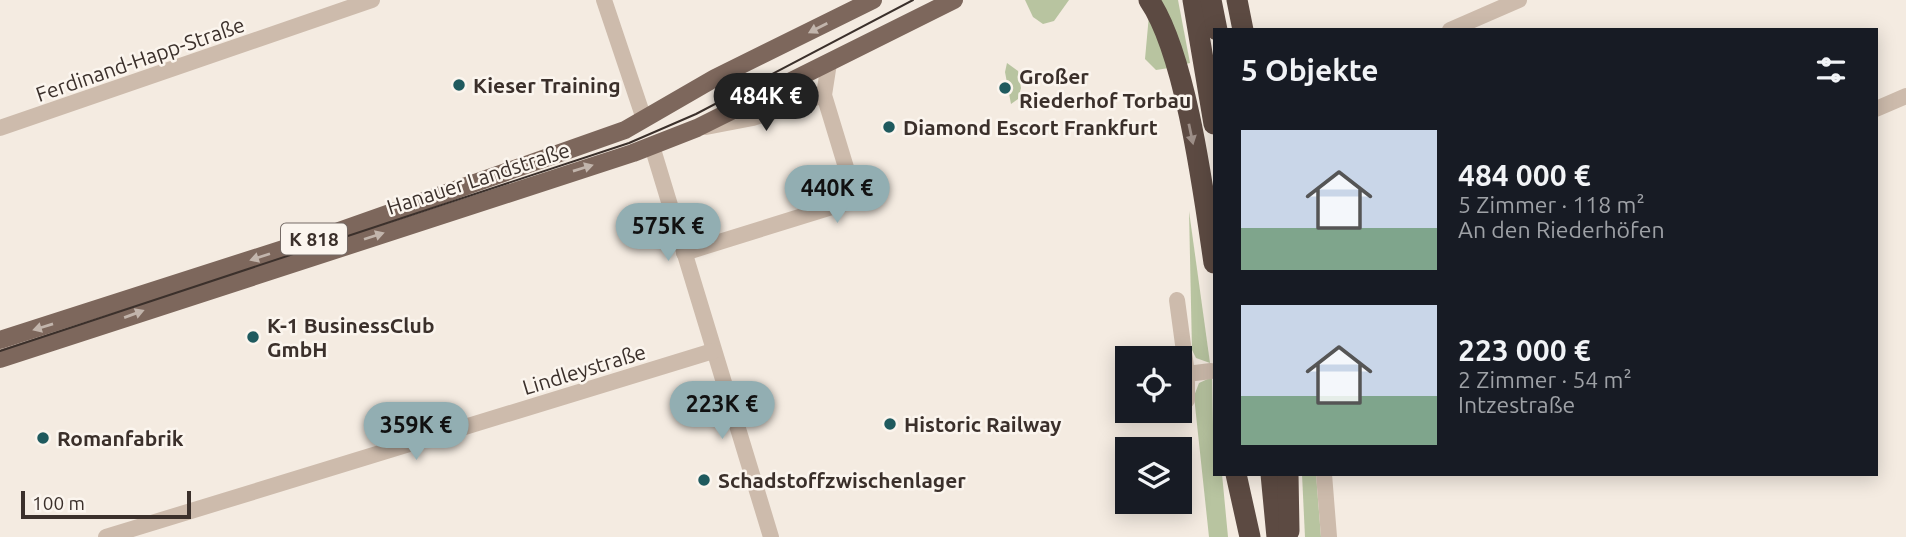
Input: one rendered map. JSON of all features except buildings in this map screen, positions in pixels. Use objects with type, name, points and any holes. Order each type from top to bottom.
[{"type":"highway","points":[[1149,0],[1165,30],[1181,87],[1213,258]]},
{"type":"highway","points":[[1193,0],[1213,115]]},
{"type":"highway","points":[[1211,0],[1217,28]]},
{"type":"highway","points":[[1238,0],[1243,28]]},
{"type":"highway","points":[[1237,476],[1252,537]]},
{"type":"highway","points":[[1250,476],[1252,537]]},
{"type":"highway","points":[[1271,476],[1277,537]]},
{"type":"highway","points":[[1288,476],[1289,537]]},
{"type":"main road","name":"Hanauer Landstraße","points":[[0,340],[339,231],[625,130],[715,78],[873,0]]},
{"type":"main road","name":"Hanauer Landstraße","points":[[0,359],[652,146],[697,128],[954,0]]},
{"type":"main road","points":[[644,119],[652,146]]},
{"type":"street","name":"Ferdinand-Happ-Straße","points":[[0,128],[372,0]]},
{"type":"street","points":[[604,0],[644,119]]},
{"type":"street","points":[[1455,28],[1519,0]]},
{"type":"street","points":[[684,253],[851,201],[855,197],[824,95],[830,62]]},
{"type":"street","points":[[697,128],[753,118],[824,95]]},
{"type":"street","points":[[1878,107],[1906,96]]},
{"type":"street","points":[[652,146],[771,537]]},
{"type":"street","points":[[1177,300],[1183,346]]},
{"type":"street","name":"Lindleystraße","points":[[106,537],[713,351]]},
{"type":"street","points":[[1192,373],[1211,371]]},
{"type":"street","points":[[1324,476],[1329,537]]},
{"type":"green space","points":[[1025,0],[1069,0],[1054,21],[1043,24],[1033,17]]},
{"type":"green space","points":[[1159,0],[1178,0],[1190,63],[1182,65]]},
{"type":"green space","points":[[1149,15],[1169,68],[1156,70],[1145,59]]},
{"type":"green space","points":[[1007,63],[1018,71],[1021,88],[1018,99],[1011,104],[1005,72]]},
{"type":"green space","points":[[1189,211],[1210,363],[1196,358],[1192,346]]},
{"type":"green space","points":[[1212,377],[1213,476],[1222,476],[1228,537],[1209,537],[1194,396],[1199,383]]},
{"type":"green space","points":[[1302,476],[1316,476],[1321,537],[1305,537]]},
{"type":"tram line","points":[[0,351],[629,143],[696,114],[913,0]]},
{"type":"place","name":"Kieser Training","points":[[459,85]]},
{"type":"place","name":"Großer Riederhof Torbau","points":[[1005,88]]},
{"type":"place","name":"Diamond Escort Frankfurt","points":[[889,127]]},
{"type":"place","name":"K-1 BusinessClub GmbH","points":[[253,337]]},
{"type":"place","name":"Historic Railway","points":[[890,424]]},
{"type":"place","name":"Romanfabrik","points":[[43,438]]},
{"type":"place","name":"Schadstoffzwischenlager","points":[[704,480]]}]
